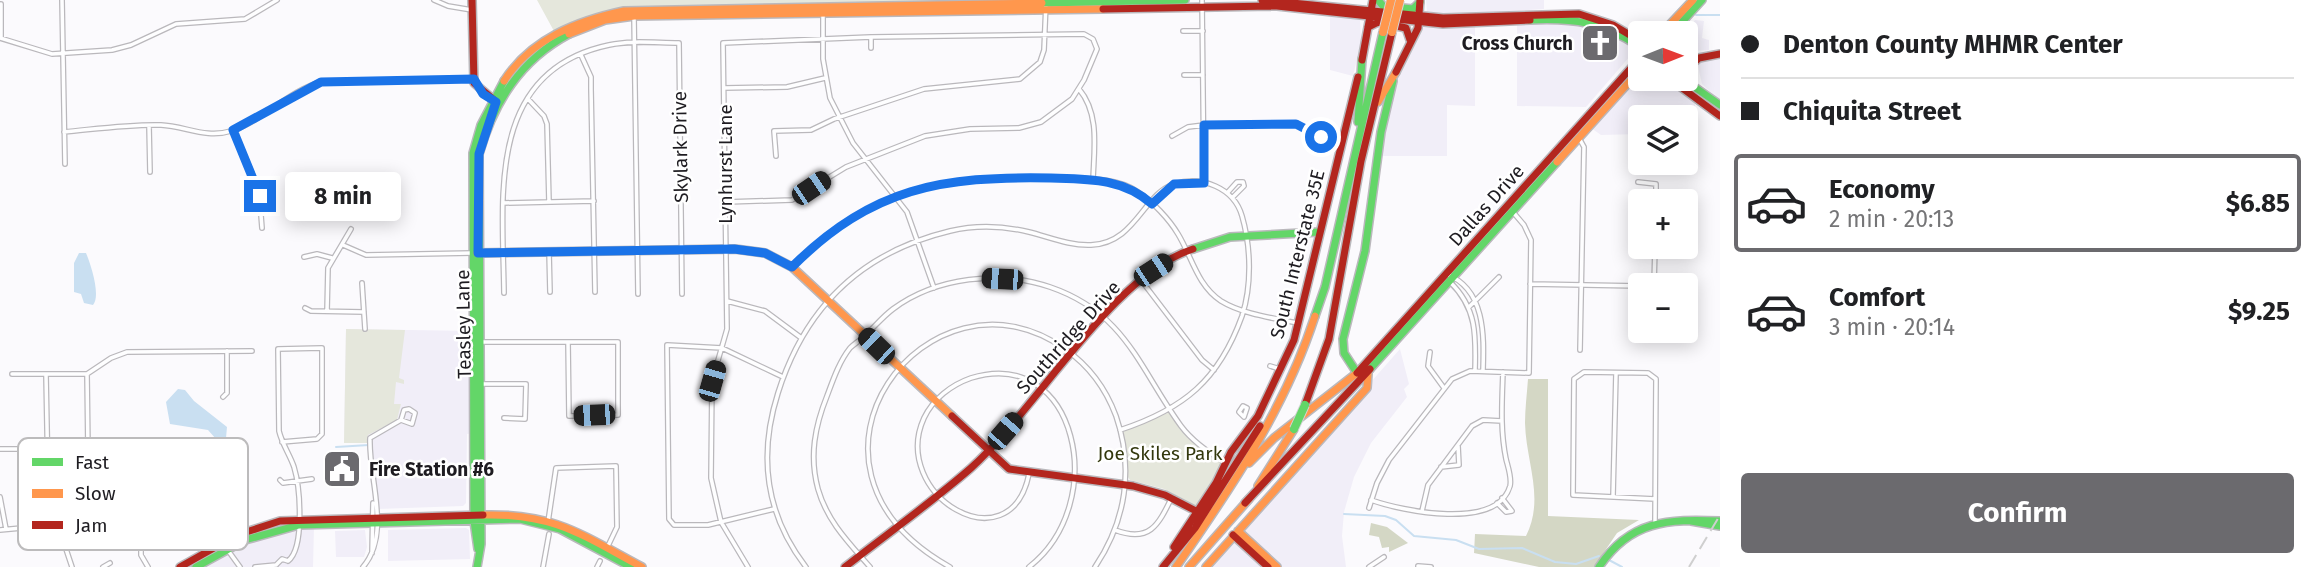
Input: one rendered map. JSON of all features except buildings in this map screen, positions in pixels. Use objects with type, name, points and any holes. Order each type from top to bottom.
[{"type":"main road","points":[[472,0],[474,79],[477,87],[494,100]]},
{"type":"main road","name":"Teasley Lane","points":[[1046,6],[1185,0]]},
{"type":"main road","name":"Teasley Lane","points":[[1262,0],[1277,3]]},
{"type":"main road","points":[[1245,503],[1294,429],[1305,405],[1331,327],[1391,0]]},
{"type":"main road","points":[[1176,567],[1237,479],[1286,391],[1311,330],[1325,287],[1358,135],[1387,32],[1400,0]]},
{"type":"main road","points":[[1673,21],[1693,0]]},
{"type":"main road","points":[[1683,21],[1702,0]]},
{"type":"main road","points":[[1373,109],[1396,72],[1420,19],[1420,1]]},
{"type":"main road","points":[[1373,6],[1416,8],[1420,1]]},
{"type":"main road","name":"Teasley Lane","points":[[477,567],[475,253],[479,154],[494,100],[520,69],[550,43],[592,23],[635,13],[1277,3],[1373,6],[1420,19],[1580,19],[1628,39]]},
{"type":"main road","name":"South Interstate 35E","points":[[1162,567],[1198,512],[1225,463],[1254,422],[1282,370],[1299,324],[1373,6]]},
{"type":"main road","name":"Teasley Lane","points":[[1470,20],[1580,14],[1613,25],[1628,34]]},
{"type":"main road","points":[[1368,27],[1378,22],[1406,27],[1410,33],[1409,43]]},
{"type":"main road","points":[[1698,59],[1720,54]]},
{"type":"main road","points":[[1358,135],[1362,59]]},
{"type":"main road","name":"Dallas Drive","points":[[1373,367],[1575,136],[1602,99],[1628,71]]},
{"type":"main road","points":[[1357,373],[1344,354],[1343,339],[1365,251],[1381,132],[1396,72]]},
{"type":"main road","name":"Dallas Drive","points":[[1575,136],[1593,122],[1628,83]]},
{"type":"main road","points":[[1690,91],[1720,116]]},
{"type":"main road","points":[[1696,91],[1720,105]]},
{"type":"main road","points":[[1593,122],[1604,104],[1602,99]]},
{"type":"main road","name":"Southridge Drive","points":[[845,567],[936,497],[987,452],[1103,318],[1140,280],[1186,251],[1212,241],[1247,234],[1319,232]]},
{"type":"main road","points":[[475,253],[725,249],[761,252],[792,267],[987,452],[1009,469],[1029,474],[1152,488],[1198,512]]},
{"type":"main road","name":"Dallas Drive","points":[[1237,479],[1274,438],[1327,401],[1357,373],[1449,278]]},
{"type":"main road","points":[[1206,567],[1367,388],[1376,358],[1393,334]]},
{"type":"main road","name":"Teasley Lane","points":[[476,342],[480,384],[477,415]]},
{"type":"main road","points":[[1189,567],[1245,503],[1373,367]]},
{"type":"main road","points":[[1162,567],[1195,528],[1272,407],[1286,391]]},
{"type":"main road","points":[[248,537],[299,522],[520,519],[548,522],[631,567]]},
{"type":"main road","points":[[1599,567],[1609,551],[1625,535],[1655,522],[1691,521],[1720,524]]},
{"type":"main road","points":[[1236,533],[1268,567]]},
{"type":"main road","points":[[1236,533],[1277,567]]},
{"type":"main road","points":[[180,567],[213,550]]},
{"type":"main road","points":[[195,567],[217,550]]},
{"type":"main road","points":[[604,553],[642,567]]},
{"type":"street","points":[[62,0],[65,164]]},
{"type":"street","points":[[1,4],[0,38],[11,39],[35,51],[63,54],[123,48],[181,23],[245,19],[277,0]]},
{"type":"street","points":[[434,0],[472,10]]},
{"type":"street","points":[[1202,3],[1204,183]]},
{"type":"street","points":[[776,156],[772,132],[811,130],[924,89],[1020,79],[1040,62],[1046,34],[1046,6]]},
{"type":"street","points":[[823,10],[825,78],[838,118],[865,159],[907,212],[934,288]]},
{"type":"street","points":[[635,13],[638,295]]},
{"type":"street","points":[[1183,31],[1203,31]]},
{"type":"street","points":[[726,202],[792,200],[865,159],[905,142],[938,133],[1029,126],[1058,111],[1079,89],[1096,53],[1091,37],[1046,34],[822,38]]},
{"type":"street","points":[[871,37],[871,48]]},
{"type":"street","name":"Lynhurst Lane","points":[[748,567],[722,522],[711,478],[712,381],[727,329],[723,43],[822,38]]},
{"type":"street","points":[[504,293],[503,203],[506,149],[512,128],[528,99],[551,74],[581,55],[611,44],[635,43]]},
{"type":"street","name":"Skylark Drive","points":[[635,43],[678,43],[682,294]]},
{"type":"street","points":[[581,55],[591,77],[595,292]]},
{"type":"street","points":[[1184,75],[1203,75]]},
{"type":"street","points":[[724,88],[788,87],[825,78]]},
{"type":"street","points":[[64,132],[149,125],[169,126],[202,134],[233,130],[321,82],[474,79]]},
{"type":"street","points":[[1079,89],[1090,104],[1093,115],[1093,180]]},
{"type":"street","points":[[528,99],[544,116],[547,124],[549,202]]},
{"type":"street","points":[[1172,136],[1188,127],[1204,125],[1296,124],[1310,134],[1342,139]]},
{"type":"street","points":[[149,125],[150,172]]},
{"type":"street","points":[[233,130],[259,190],[262,228]]},
{"type":"street","points":[[1575,136],[1584,147],[1580,350]]},
{"type":"street","points":[[792,267],[839,225],[895,196],[938,184],[985,178],[1093,180],[1127,186],[1152,204],[1169,222],[1199,277],[1214,295],[1244,310],[1299,324]]},
{"type":"street","points":[[1227,192],[1237,182],[1243,182],[1244,186],[1233,197]]},
{"type":"street","points":[[1638,182],[1656,184],[1656,189]]},
{"type":"street","points":[[806,567],[786,539],[774,509],[767,483],[766,448],[771,415],[783,377],[800,337],[828,300],[870,264],[918,240],[952,230],[987,227],[1025,231],[1077,245],[1093,245],[1126,231],[1174,184],[1204,183],[1227,192],[1233,197],[1247,234],[1249,265],[1244,310],[1230,345],[1214,370],[1194,393],[1171,410],[1120,430]]},
{"type":"street","points":[[503,203],[594,201]]},
{"type":"street","points":[[1369,508],[1389,460],[1456,376],[1475,371],[1529,373],[1531,240],[1524,225],[1509,209]]},
{"type":"street","points":[[327,311],[327,275],[332,258],[351,229]]},
{"type":"street","points":[[343,245],[366,256],[475,253]]},
{"type":"street","points":[[549,251],[550,292]]},
{"type":"street","points":[[304,257],[317,254],[332,258]]},
{"type":"street","points":[[1469,307],[1476,303],[1499,277]]},
{"type":"street","points":[[870,567],[837,529],[825,508],[813,454],[817,424],[837,372],[850,349],[892,309],[934,288],[988,278],[1023,280],[1066,294],[1103,318],[1137,353],[1171,410],[1197,444],[1225,463]]},
{"type":"street","points":[[1449,278],[1476,303],[1483,326],[1483,371]]},
{"type":"street","points":[[1449,278],[1469,307],[1476,331],[1475,371]]},
{"type":"street","points":[[1140,280],[1202,359],[1214,370]]},
{"type":"street","points":[[362,284],[365,329]]},
{"type":"street","points":[[1530,284],[1628,286]]},
{"type":"street","points":[[727,301],[765,311],[800,337]]},
{"type":"street","points":[[305,308],[364,312]]},
{"type":"street","points":[[950,567],[926,553],[898,527],[874,489],[866,446],[874,406],[887,383],[900,368],[933,341],[978,327],[1029,331],[1055,342],[1073,354],[1100,385],[1120,430],[1127,484],[1115,530],[1096,567]]},
{"type":"street","points":[[476,342],[568,342],[618,342],[618,415],[569,416],[568,342]]},
{"type":"street","points":[[774,509],[722,522],[694,525],[674,525],[669,519],[667,345],[722,348],[783,377]]},
{"type":"street","points":[[255,567],[276,566],[282,559],[289,564],[298,548],[297,483],[282,442],[278,349],[322,348],[322,434],[317,439],[282,442]]},
{"type":"street","points":[[223,397],[227,393],[227,351]]},
{"type":"street","points":[[12,374],[88,374],[111,358],[127,352],[252,351]]},
{"type":"street","points":[[1430,352],[1427,366],[1444,388]]},
{"type":"street","points":[[1270,366],[1282,370]]},
{"type":"street","points":[[1371,500],[1402,510],[1478,513],[1497,503],[1510,483],[1502,421],[1503,372]]},
{"type":"street","points":[[1655,499],[1573,495],[1574,379],[1584,372],[1648,373],[1657,382],[1655,522]]},
{"type":"street","points":[[1613,497],[1616,373]]},
{"type":"street","points":[[88,374],[88,438]]},
{"type":"street","points":[[46,375],[46,438]]},
{"type":"street","points":[[964,520],[936,497],[922,474],[916,449],[922,423],[935,401],[956,385],[989,375],[1018,378],[1041,391],[1058,409],[1071,432],[1076,478],[1072,503],[1057,537],[1042,557],[1029,567]]},
{"type":"street","points":[[480,384],[526,384],[525,419],[504,418]]},
{"type":"street","points":[[363,567],[372,553],[374,520],[370,438],[401,420],[404,410],[412,410],[415,413],[412,424],[401,420]]},
{"type":"street","points":[[1244,417],[1254,422]]},
{"type":"street","points":[[1422,511],[1428,485],[1479,421],[1502,421]]},
{"type":"street","points":[[1441,467],[1459,465],[1458,446]]},
{"type":"street","points":[[0,449],[18,449]]},
{"type":"street","points":[[548,522],[556,468],[616,466],[617,527],[597,567]]},
{"type":"street","points":[[995,524],[1012,514],[1021,502],[1029,474]]},
{"type":"street","points":[[280,480],[283,484],[312,479]]},
{"type":"street","points":[[0,496],[6,529]]},
{"type":"street","points":[[1115,530],[1129,536],[1142,535],[1154,528],[1172,497]]},
{"type":"street","points":[[1497,503],[1506,512],[1512,512],[1502,498]]},
{"type":"street","points":[[0,530],[18,527]]},
{"type":"street","points":[[542,567],[549,534]]},
{"type":"street","points":[[66,550],[72,567]]},
{"type":"street","points":[[141,550],[148,567]]},
{"type":"street","points":[[227,550],[240,567]]},
{"type":"street","points":[[1369,567],[1384,557]]},
{"type":"street","points":[[103,567],[110,563]]},
{"type":"street","points":[[1418,566],[1431,567]]},
{"type":"shaded area","points":[[1426,0],[1544,0],[1544,9],[1456,15],[1427,12]]},
{"type":"shaded area","points":[[1330,14],[1360,20],[1361,43],[1353,76],[1330,70]]},
{"type":"shaded area","points":[[1695,20],[1704,21],[1702,38],[1709,40],[1709,50],[1698,50],[1698,21]]},
{"type":"shaded area","points":[[1517,24],[1589,25],[1628,43],[1628,58],[1586,107],[1517,106]]},
{"type":"shaded area","points":[[1475,25],[1475,106],[1447,105],[1447,156],[1381,156],[1397,72],[1422,26]]},
{"type":"shaded area","points":[[1720,58],[1720,102],[1702,84],[1698,62]]},
{"type":"shaded area","points":[[1628,88],[1628,91],[1683,91],[1695,102],[1695,105],[1628,105],[1628,134],[1601,135],[1591,128]]},
{"type":"shaded area","points":[[346,329],[473,331],[474,433],[467,434],[466,503],[463,506],[378,509],[372,442],[344,443]]},
{"type":"shaded area","points":[[1400,349],[1409,384],[1404,389],[1407,397],[1371,443],[1354,477],[1344,512],[1342,536],[1346,567],[1208,567]]},
{"type":"shaded area","points":[[314,527],[313,567],[205,567],[231,550],[248,550],[248,541],[261,536]]},
{"type":"shaded area","points":[[365,530],[367,547],[364,557],[336,557],[335,531]]},
{"type":"shaded area","points":[[388,530],[469,530],[470,559],[388,561]]},
{"type":"green space","points":[[537,0],[1184,0],[604,14],[555,33]]},
{"type":"green space","points":[[346,329],[405,330],[399,378],[404,380],[404,384],[396,382],[394,404],[401,404],[397,420],[368,435],[367,443],[344,443]]},
{"type":"green space","points":[[1528,379],[1548,379],[1548,516],[1639,520],[1617,533],[1594,567],[1539,567],[1474,553],[1475,534],[1526,536],[1531,522],[1534,494],[1525,423]]},
{"type":"green space","name":"Joe Skiles Park","points":[[1170,412],[1196,445],[1223,465],[1198,507],[1164,489],[1130,480],[1128,477],[1123,431]]},
{"type":"green space","points":[[1371,523],[1387,527],[1408,543],[1389,552],[1389,547],[1382,548],[1379,537],[1369,535]]},
{"type":"water","points":[[79,253],[86,253],[93,272],[96,295],[93,305],[84,303],[81,294],[74,292],[74,263]]},
{"type":"water","points":[[178,389],[185,390],[194,401],[227,427],[226,438],[215,438],[208,430],[170,424],[166,402]]},
{"type":"waterway","points":[[1696,15],[1720,15]]},
{"type":"waterway","points":[[336,447],[369,445]]},
{"type":"waterway","points":[[1344,514],[1385,516],[1396,520],[1414,536],[1456,540],[1479,549],[1522,548],[1555,562],[1576,564],[1599,556]]},
{"type":"waterway","points":[[1609,560],[1622,567]]},
{"type":"railway","points":[[1689,567],[1720,515]]},
{"type":"traffic: fast","points":[[1042,3],[1185,0]]},
{"type":"traffic: fast","points":[[1378,0],[1383,6],[1413,9],[1420,2]]},
{"type":"traffic: fast","points":[[1683,21],[1702,0]]},
{"type":"traffic: fast","points":[[1530,20],[1588,23],[1628,40]]},
{"type":"traffic: fast","points":[[1315,316],[1325,287],[1383,32]]},
{"type":"traffic: fast","points":[[477,567],[481,544],[479,154],[492,117],[511,84],[536,56],[569,34]]},
{"type":"traffic: fast","points":[[1358,122],[1362,59]]},
{"type":"traffic: fast","points":[[478,549],[474,521],[473,153],[481,125],[504,81]]},
{"type":"traffic: fast","points":[[1357,373],[1344,353],[1343,339],[1365,251],[1381,132],[1393,81]]},
{"type":"traffic: fast","points":[[1698,90],[1720,105]]},
{"type":"traffic: fast","points":[[1370,369],[1557,162]]},
{"type":"traffic: fast","points":[[1193,249],[1230,237],[1319,232]]},
{"type":"traffic: fast","points":[[1294,429],[1305,405]]},
{"type":"traffic: fast","points":[[248,539],[299,525],[520,519],[560,529],[631,567]]},
{"type":"traffic: fast","points":[[1691,521],[1720,526]]},
{"type":"traffic: fast","points":[[1599,567],[1611,551],[1637,531],[1667,522],[1720,521]]},
{"type":"traffic: fast","points":[[196,567],[227,550]]},
{"type":"traffic: slow","points":[[1383,32],[1391,0]]},
{"type":"traffic: slow","points":[[1392,32],[1400,0]]},
{"type":"traffic: slow","points":[[1673,21],[1693,0]]},
{"type":"traffic: slow","points":[[504,81],[528,54],[556,34],[589,20],[624,11],[1042,3]]},
{"type":"traffic: slow","points":[[569,34],[605,20],[634,16],[1103,9]]},
{"type":"traffic: slow","points":[[1378,102],[1396,72]]},
{"type":"traffic: slow","points":[[1557,162],[1628,83]]},
{"type":"traffic: slow","points":[[477,253],[735,249],[765,253],[792,267],[952,416]]},
{"type":"traffic: slow","points":[[1176,567],[1255,447],[1288,383],[1315,316]]},
{"type":"traffic: slow","points":[[1249,463],[1274,438],[1357,373]]},
{"type":"traffic: slow","points":[[1206,567],[1367,388],[1368,374]]},
{"type":"traffic: slow","points":[[1258,486],[1294,429]]},
{"type":"traffic: slow","points":[[1189,567],[1249,499]]},
{"type":"traffic: slow","points":[[483,515],[508,515],[549,522],[584,536],[642,567]]},
{"type":"traffic: slow","points":[[1238,531],[1277,567]]},
{"type":"traffic: jam","points":[[472,0],[474,83],[494,100]]},
{"type":"traffic: jam","points":[[1262,0],[1443,18],[1579,14],[1613,25],[1628,34]]},
{"type":"traffic: jam","points":[[1362,60],[1373,0]]},
{"type":"traffic: jam","points":[[1396,72],[1418,28],[1420,0]]},
{"type":"traffic: jam","points":[[1103,9],[1277,6],[1443,24],[1530,20]]},
{"type":"traffic: jam","points":[[1368,27],[1378,22],[1406,28],[1410,40]]},
{"type":"traffic: jam","points":[[1305,405],[1329,339],[1361,161],[1392,32]]},
{"type":"traffic: jam","points":[[1698,59],[1720,54]]},
{"type":"traffic: jam","points":[[1357,373],[1628,71]]},
{"type":"traffic: jam","points":[[1174,547],[1216,483],[1231,452],[1258,416],[1294,340],[1358,77]]},
{"type":"traffic: jam","points":[[1686,91],[1720,116]]},
{"type":"traffic: jam","points":[[845,567],[971,468],[996,443],[1104,314],[1134,286],[1163,263],[1193,249]]},
{"type":"traffic: jam","points":[[1245,503],[1370,369]]},
{"type":"traffic: jam","points":[[952,416],[1009,469],[1133,486],[1165,495],[1198,512]]},
{"type":"traffic: jam","points":[[1163,567],[1195,528],[1260,426]]},
{"type":"traffic: jam","points":[[248,531],[280,521],[483,515]]},
{"type":"traffic: jam","points":[[1233,535],[1268,567]]},
{"type":"traffic: jam","points":[[180,567],[210,550]]},
{"type":"place","name":"Cross Church","points":[[1600,43]]},
{"type":"place","name":"Fire Station #6","points":[[342,469]]},
{"type":"route","points":[[260,196],[249,163],[233,130],[307,87],[332,80],[474,79],[483,94],[496,102],[485,128],[479,154],[478,253],[734,249],[765,253],[792,267],[810,248],[844,222],[905,192],[985,178],[1083,179],[1127,186],[1138,191],[1152,204],[1174,184],[1204,183],[1204,125],[1296,124],[1310,134],[1321,137]]}]
